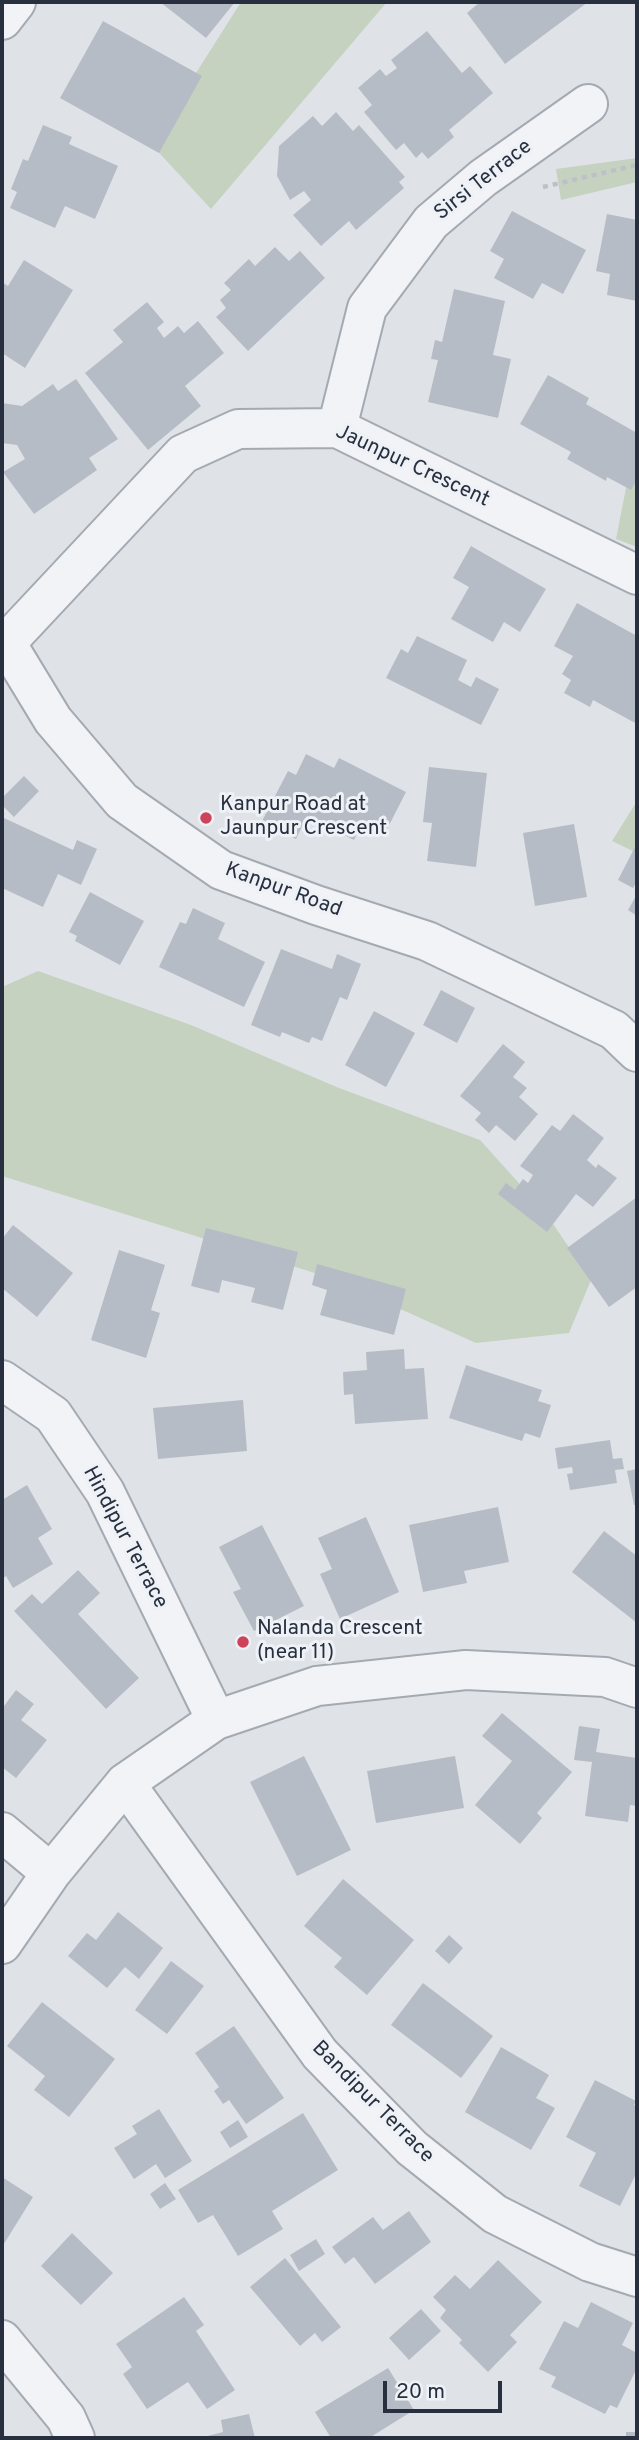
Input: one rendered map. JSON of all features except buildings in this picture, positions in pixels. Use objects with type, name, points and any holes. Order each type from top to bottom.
[{"type":"street","points":[[2,20],[16,2]]},
{"type":"street","name":"Sirsi Terrace","points":[[337,428],[367,308],[431,222],[483,178],[588,104]]},
{"type":"street","name":"Jaunpur Crescent","points":[[4,639],[183,454],[238,429],[337,428],[637,575]]},
{"type":"street","name":"Kanpur Road","points":[[4,639],[53,720],[122,801],[221,870],[316,905],[427,941],[614,1030],[637,1052]]},
{"type":"street","name":"Hindipur Terrace","points":[[2,1380],[53,1415],[105,1492],[216,1720]]},
{"type":"street","points":[[2,1944],[51,1873],[125,1783],[216,1720],[317,1686],[466,1670],[605,1677],[637,1688]]},
{"type":"street","name":"Bandipur Terrace","points":[[125,1783],[320,2054],[412,2148],[495,2214],[590,2262],[637,2277]]},
{"type":"street","points":[[2,1832],[51,1873]]},
{"type":"street","points":[[2,2340],[66,2418],[75,2438]]},
{"type":"path","points":[[483,178],[524,189],[637,165]]},
{"type":"green space","points":[[241,2],[387,2],[211,209],[151,144]]},
{"type":"green space","points":[[637,158],[637,182],[561,200],[556,169]]},
{"type":"green space","points":[[637,432],[637,547],[616,539]]},
{"type":"green space","points":[[637,801],[637,853],[612,841]]},
{"type":"green space","points":[[38,971],[191,1025],[339,1088],[480,1140],[545,1212],[591,1280],[569,1333],[476,1343],[331,1278],[2,1176],[2,987]]},
{"type":"place","name":"Kanpur Road at Jaunpur Crescent","points":[[206,818]]},
{"type":"place","name":"Nalanda Crescent (near 11)","points":[[243,1642]]}]
